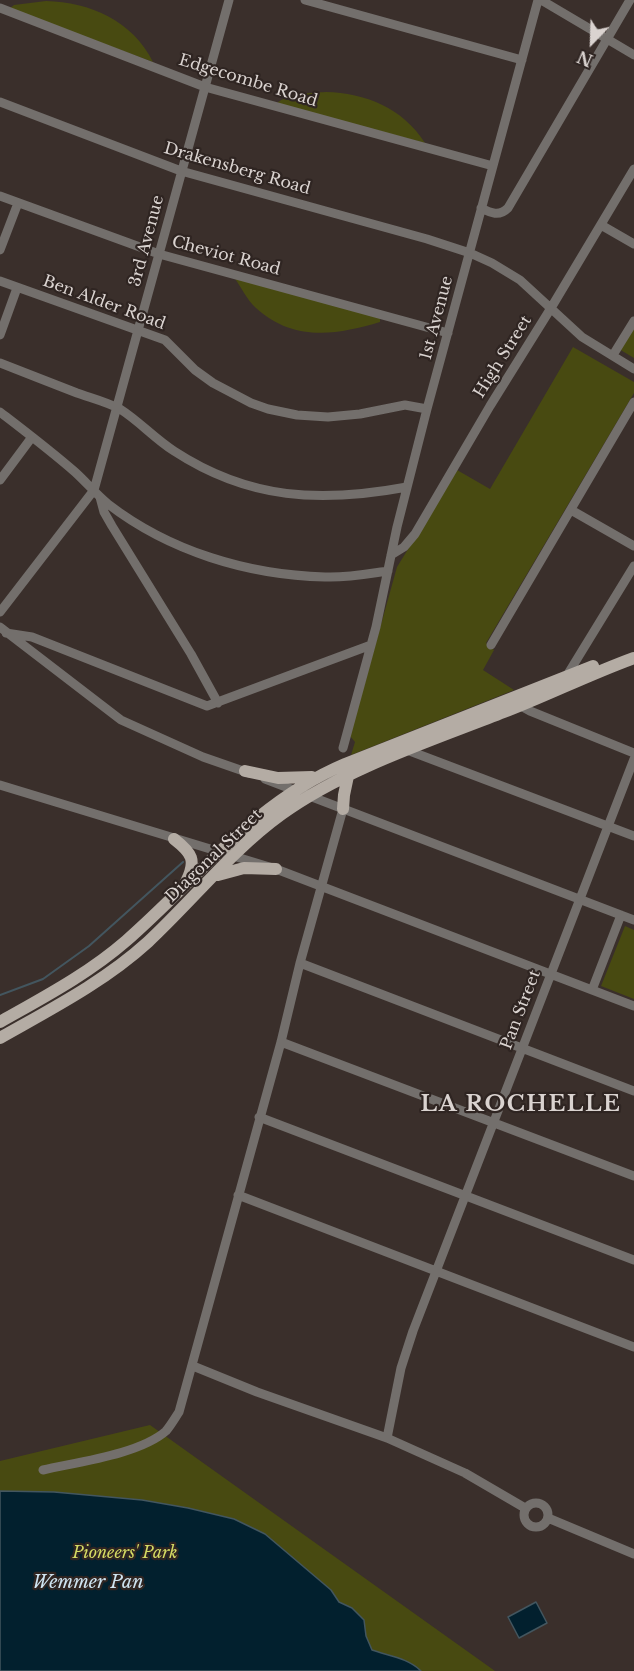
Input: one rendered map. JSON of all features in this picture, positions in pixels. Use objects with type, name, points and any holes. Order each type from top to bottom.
[{"type":"main road","name":"Diagonal Street","points":[[0,1038],[69,1000],[119,966],[180,912],[256,834],[308,796],[518,701],[566,676],[634,650]]},
{"type":"main road","name":"Diagonal Street","points":[[0,1022],[98,963],[129,938],[252,820],[293,790],[317,776],[634,658]]},
{"type":"main road","points":[[245,771],[278,778],[317,776]]},
{"type":"main road","points":[[344,809],[348,776]]},
{"type":"main road","points":[[174,839],[185,848],[191,857],[192,868],[184,885]]},
{"type":"main road","points":[[212,878],[236,869],[276,869]]},
{"type":"street","name":"3rd Avenue","points":[[97,493],[137,331],[229,0]]},
{"type":"street","points":[[305,0],[522,60]]},
{"type":"street","points":[[540,0],[634,55]]},
{"type":"street","name":"1st Avenue","points":[[343,748],[371,645],[427,409],[540,0]]},
{"type":"street","points":[[481,208],[497,214],[508,208],[630,0]]},
{"type":"street","name":"Edgecombe Road","points":[[0,8],[205,87],[493,166]]},
{"type":"street","name":"Drakensberg Road","points":[[0,102],[181,171],[427,238],[470,253],[510,273],[528,286],[582,337],[634,369]]},
{"type":"street","name":"High Street","points":[[391,555],[404,547],[416,534],[490,406],[634,169]]},
{"type":"street","name":"Cheviot Road","points":[[0,196],[159,254],[448,333]]},
{"type":"street","points":[[0,250],[18,203]]},
{"type":"street","points":[[601,225],[634,244]]},
{"type":"street","name":"Ben Alder Road","points":[[0,281],[165,340],[195,370],[213,383],[251,403],[268,409],[297,415],[328,417],[360,414],[405,405],[427,409]]},
{"type":"street","points":[[0,335],[17,288]]},
{"type":"street","points":[[613,355],[634,321]]},
{"type":"street","points":[[0,363],[118,408],[163,443],[198,466],[259,489],[284,495],[320,497],[355,495],[407,487]]},
{"type":"street","points":[[491,645],[634,402]]},
{"type":"street","points":[[0,412],[97,493],[136,522],[161,537],[197,553],[231,564],[286,575],[327,578],[388,572]]},
{"type":"street","points":[[0,480],[32,437]]},
{"type":"street","points":[[0,612],[97,493]]},
{"type":"street","points":[[97,493],[112,526],[191,654],[218,703]]},
{"type":"street","points":[[571,510],[634,546]]},
{"type":"street","points":[[566,676],[634,566]]},
{"type":"street","points":[[3,630],[32,637],[207,706],[371,645]]},
{"type":"street","points":[[3,630],[121,720],[203,757],[634,920]]},
{"type":"street","points":[[518,701],[634,753]]},
{"type":"street","points":[[407,750],[634,836]]},
{"type":"street","name":"Pan Street","points":[[387,1438],[401,1368],[436,1271],[634,759]]},
{"type":"street","points":[[0,785],[276,869],[634,1006]]},
{"type":"street","points":[[43,1470],[130,1450],[157,1438],[168,1429],[179,1412],[281,1042],[321,886],[344,809]]},
{"type":"street","points":[[592,990],[621,915]]},
{"type":"street","points":[[300,963],[634,1091]]},
{"type":"street","points":[[281,1042],[634,1176]]},
{"type":"street","points":[[259,1117],[634,1260]]},
{"type":"street","points":[[238,1195],[634,1347]]},
{"type":"street","points":[[193,1366],[257,1392],[387,1438],[465,1473],[525,1508]]},
{"type":"street","points":[[530,1503],[541,1503],[548,1511],[548,1518],[541,1526],[531,1526],[524,1518],[525,1508],[530,1503]]},
{"type":"street","points":[[548,1518],[634,1554]]},
{"type":"green space","points":[[46,1],[78,5],[108,16],[134,35],[153,62],[9,9],[14,5]]},
{"type":"green space","points":[[326,92],[355,95],[382,105],[406,120],[425,143],[276,104],[293,96]]},
{"type":"green space","points":[[234,277],[380,318],[380,322],[332,332],[300,331],[270,319],[256,308]]},
{"type":"green space","points":[[634,325],[634,358],[619,349]]},
{"type":"green space","points":[[573,347],[634,382],[634,393],[486,643],[494,650],[483,670],[514,690],[351,755],[355,742],[350,736],[397,567],[457,470],[490,489]]},
{"type":"green space","points":[[625,926],[634,930],[634,999],[601,986]]},
{"type":"green space","name":"Wemmer Pan","points":[[150,1425],[495,1671],[0,1671],[0,1461]]},
{"type":"water","name":"Wemmer Pan","points":[[0,1491],[54,1492],[142,1500],[234,1519],[265,1534],[331,1590],[339,1602],[352,1608],[364,1620],[366,1636],[372,1650],[404,1660],[421,1671],[0,1671]]},
{"type":"water","points":[[536,1602],[547,1623],[519,1638],[508,1617]]},
{"type":"waterway","points":[[0,995],[43,979],[89,946],[183,862]]},
{"type":"district","name":"LA ROCHELLE","points":[[521,1105]]},
{"type":"park label","name":"Pioneers' Park","points":[[125,1553]]}]
